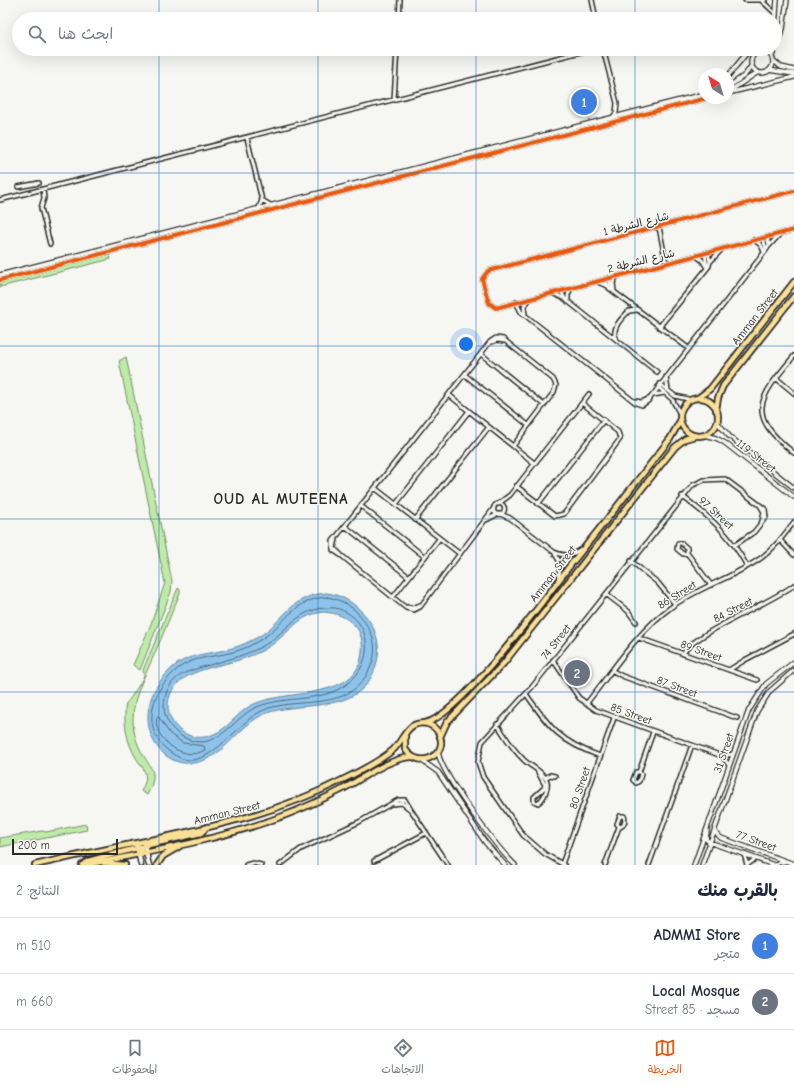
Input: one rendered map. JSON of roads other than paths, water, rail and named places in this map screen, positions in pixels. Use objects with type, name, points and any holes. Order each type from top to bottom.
[{"type":"main road","name":"Amman Street","points":[[698,398],[710,389],[794,282]]},
{"type":"main road","name":"Amman Street","points":[[716,410],[718,398],[723,386],[794,296]]},
{"type":"main road","points":[[698,398],[707,400],[716,410],[717,422],[711,432],[704,435],[695,436],[687,432],[680,420],[680,414],[683,407],[692,400],[698,398]]},
{"type":"main road","name":"Amman Street","points":[[424,723],[431,722],[439,716],[487,670],[514,639],[673,436],[680,420]]},
{"type":"main road","name":"Amman Street","points":[[440,737],[447,722],[503,664],[675,446],[685,439],[695,436]]},
{"type":"main road","points":[[424,723],[436,729],[440,737],[438,751],[429,759],[421,760],[412,757],[404,745],[405,735],[410,727],[424,723]]},
{"type":"main road","name":"Amman Street","points":[[35,865],[142,845],[206,827],[261,814],[320,791],[352,775],[390,752],[405,735]]},
{"type":"main road","name":"Amman Street","points":[[142,845],[184,844],[230,833],[281,817],[346,788],[393,760],[412,757]]},
{"type":"main road","points":[[157,865],[166,854],[184,844]]},
{"type":"main road","name":"Amman Street","points":[[86,865],[138,851],[142,845]]},
{"type":"main road","points":[[82,865],[88,861],[138,851],[142,845]]},
{"type":"main road","points":[[142,845],[149,865]]},
{"type":"main road","points":[[138,851],[141,865]]},
{"type":"main road","points":[[97,863],[125,865]]},
{"type":"street","points":[[399,12],[400,0]]},
{"type":"street","points":[[592,0],[595,12]]},
{"type":"street","points":[[745,0],[763,0],[774,12]]},
{"type":"street","points":[[776,12],[777,0]]},
{"type":"street","points":[[782,31],[786,0]]},
{"type":"street","points":[[394,100],[397,56]]},
{"type":"street","points":[[0,200],[565,56]]},
{"type":"street","points":[[605,56],[617,106],[616,113],[612,119]]},
{"type":"street","points":[[734,69],[744,56]]},
{"type":"street","points":[[734,83],[745,76],[752,65],[754,56]]},
{"type":"street","points":[[752,65],[758,72],[764,73],[769,70],[773,61],[772,56]]},
{"type":"street","points":[[773,61],[781,67],[794,70]]},
{"type":"street","points":[[769,70],[794,76]]},
{"type":"street","points":[[734,89],[758,72]]},
{"type":"street","points":[[734,91],[794,76]]},
{"type":"street","points":[[0,276],[698,96]]},
{"type":"street","points":[[0,280],[698,100]]},
{"type":"street","points":[[247,138],[262,200],[258,210]]},
{"type":"street","points":[[18,187],[39,183]]},
{"type":"street","points":[[25,186],[27,194]]},
{"type":"street","points":[[43,190],[44,198],[40,206],[50,244]]},
{"type":"street","name":"شارع الشرطة 1","points":[[492,306],[488,301],[482,279],[488,271],[794,191]]},
{"type":"street","points":[[262,200],[273,206]]},
{"type":"street","points":[[657,227],[667,263]]},
{"type":"street","name":"شارع الشرطة 2","points":[[492,306],[496,308],[508,305],[794,230]]},
{"type":"street","points":[[651,396],[768,247],[782,233]]},
{"type":"street","points":[[765,237],[768,247]]},
{"type":"street","points":[[764,252],[766,246],[765,237]]},
{"type":"street","points":[[754,240],[762,247],[764,252]]},
{"type":"street","points":[[659,327],[707,268],[710,262],[723,248]]},
{"type":"street","points":[[707,253],[710,262]]},
{"type":"street","points":[[707,253],[707,268]]},
{"type":"street","points":[[696,256],[702,260],[707,268]]},
{"type":"street","points":[[613,290],[613,283],[618,276]]},
{"type":"street","points":[[607,278],[613,290]]},
{"type":"street","points":[[607,278],[608,286]]},
{"type":"street","points":[[595,282],[608,286],[688,349]]},
{"type":"street","points":[[568,302],[568,295],[571,288]]},
{"type":"street","points":[[562,290],[568,302]]},
{"type":"street","points":[[562,290],[564,299]]},
{"type":"street","points":[[552,293],[568,302],[657,372]]},
{"type":"street","points":[[524,314],[524,306],[530,299]]},
{"type":"street","points":[[518,302],[524,314]]},
{"type":"street","points":[[518,302],[518,310]]},
{"type":"street","points":[[508,305],[524,314],[632,400],[642,402],[651,396],[660,393],[668,393]]},
{"type":"street","points":[[616,340],[614,333],[615,328],[629,311],[638,310]]},
{"type":"street","points":[[510,495],[494,508],[422,604],[412,608],[402,605],[342,556],[334,547],[337,536],[481,354],[488,346],[497,340],[507,343],[555,382],[556,385],[554,392],[513,446]]},
{"type":"street","points":[[481,354],[544,405]]},
{"type":"street","points":[[794,356],[764,395],[763,416],[771,434],[794,453]]},
{"type":"street","points":[[465,375],[528,425]]},
{"type":"street","points":[[666,377],[668,393],[680,414]]},
{"type":"street","points":[[776,378],[794,393]]},
{"type":"street","points":[[659,386],[668,393],[692,400]]},
{"type":"street","points":[[485,521],[499,514],[504,508],[516,486],[589,394]]},
{"type":"street","points":[[449,395],[534,463]]},
{"type":"street","points":[[516,486],[555,516],[564,514],[620,441],[618,432],[582,402]]},
{"type":"street","points":[[396,504],[468,411]]},
{"type":"street","points":[[538,504],[604,420]]},
{"type":"street","name":"119 Street","points":[[717,422],[729,436],[794,488]]},
{"type":"street","points":[[416,520],[489,427]]},
{"type":"street","name":"119 Street","points":[[704,435],[716,438],[725,443],[794,497]]},
{"type":"street","name":"74 Street","points":[[563,865],[545,854],[523,834],[481,774],[478,762],[482,742],[526,694],[690,487],[698,482],[722,479],[728,481],[758,503],[767,512],[762,523],[750,536],[735,545]]},
{"type":"street","points":[[375,488],[460,554]]},
{"type":"street","name":"97 Street","points":[[682,496],[718,524],[735,545],[748,566]]},
{"type":"street","points":[[498,504],[502,505],[512,520]]},
{"type":"street","points":[[361,506],[425,557]]},
{"type":"street","points":[[494,508],[494,512],[512,520],[561,556],[569,556],[586,546]]},
{"type":"street","name":"86 Street","points":[[586,704],[639,638],[657,619],[675,604],[748,566],[765,555],[780,540],[794,522]]},
{"type":"street","points":[[345,526],[409,577]]},
{"type":"street","points":[[393,597],[439,539]]},
{"type":"street","points":[[780,540],[794,555]]},
{"type":"street","points":[[554,552],[561,564],[558,581]]},
{"type":"street","points":[[687,553],[711,585]]},
{"type":"street","points":[[631,561],[658,583],[675,604]]},
{"type":"street","name":"84 Street","points":[[683,654],[688,646],[703,636],[768,602],[794,585]]},
{"type":"street","points":[[606,594],[628,612],[636,622]]},
{"type":"street","points":[[730,670],[794,634]]},
{"type":"street","name":"89 Street","points":[[639,638],[757,680]]},
{"type":"street","name":"85 Street","points":[[553,660],[579,698],[596,710],[614,718],[722,756],[730,764]]},
{"type":"street","name":"31 Street","points":[[694,865],[746,717],[757,696],[771,678],[794,662]]},
{"type":"street","points":[[736,666],[736,673]]},
{"type":"street","name":"31 Street","points":[[702,865],[757,711],[770,691],[794,670]]},
{"type":"street","name":"87 Street","points":[[613,671],[622,676],[737,718]]},
{"type":"street","points":[[526,694],[546,722],[560,737],[576,747],[600,756]]},
{"type":"street","name":"80 Street","points":[[563,865],[614,718]]},
{"type":"street","points":[[497,724],[519,755],[545,778],[547,786],[541,801]]},
{"type":"street","points":[[639,772],[653,732]]},
{"type":"street","points":[[649,865],[692,745]]},
{"type":"street","points":[[438,751],[442,766],[488,834],[515,865]]},
{"type":"street","points":[[722,756],[733,754]]},
{"type":"street","points":[[421,760],[438,772],[485,842],[505,865]]},
{"type":"street","points":[[538,772],[545,782],[545,787],[535,796],[534,799],[537,803],[541,801]]},
{"type":"street","points":[[545,778],[550,775],[555,776]]},
{"type":"street","points":[[541,801],[542,790]]},
{"type":"street","points":[[280,865],[301,849],[352,826],[391,804],[402,803],[411,810],[448,865]]},
{"type":"street","points":[[708,825],[706,839],[710,843]]},
{"type":"street","points":[[605,865],[619,827]]},
{"type":"street","name":"77 Street","points":[[714,831],[721,838],[793,864]]},
{"type":"street","points":[[374,861],[426,833]]},
{"type":"street","name":"77 Street","points":[[710,843],[775,865]]},
{"type":"street","points":[[744,854],[747,865],[756,859]]},
{"type":"street","points":[[775,865],[780,862],[793,864]]},
{"type":"street","points":[[246,865],[261,865]]},
{"type":"water","points":[[327,593],[347,600],[364,614],[374,629],[378,646],[378,657],[372,676],[362,689],[350,697],[335,702],[270,712],[256,718],[221,750],[201,761],[183,763],[168,757],[156,745],[149,728],[149,709],[155,689],[171,669],[192,657],[235,647],[258,637],[267,631],[304,598]],"holes":[[[328,612],[337,614],[348,620],[357,628],[361,638],[362,651],[357,668],[347,680],[332,687],[315,692],[261,701],[247,708],[219,732],[203,737],[193,737],[184,733],[176,726],[168,709],[169,698],[174,688],[180,681],[198,671],[258,653],[272,644],[304,618],[315,613]]]},
{"type":"place","name":"ADMMI Store","points":[[584,102]]},
{"type":"place","name":"Local Mosque","points":[[577,673]]},
{"type":"district","name":"OUD AL MUTEENA","points":[[281,499]]}]
